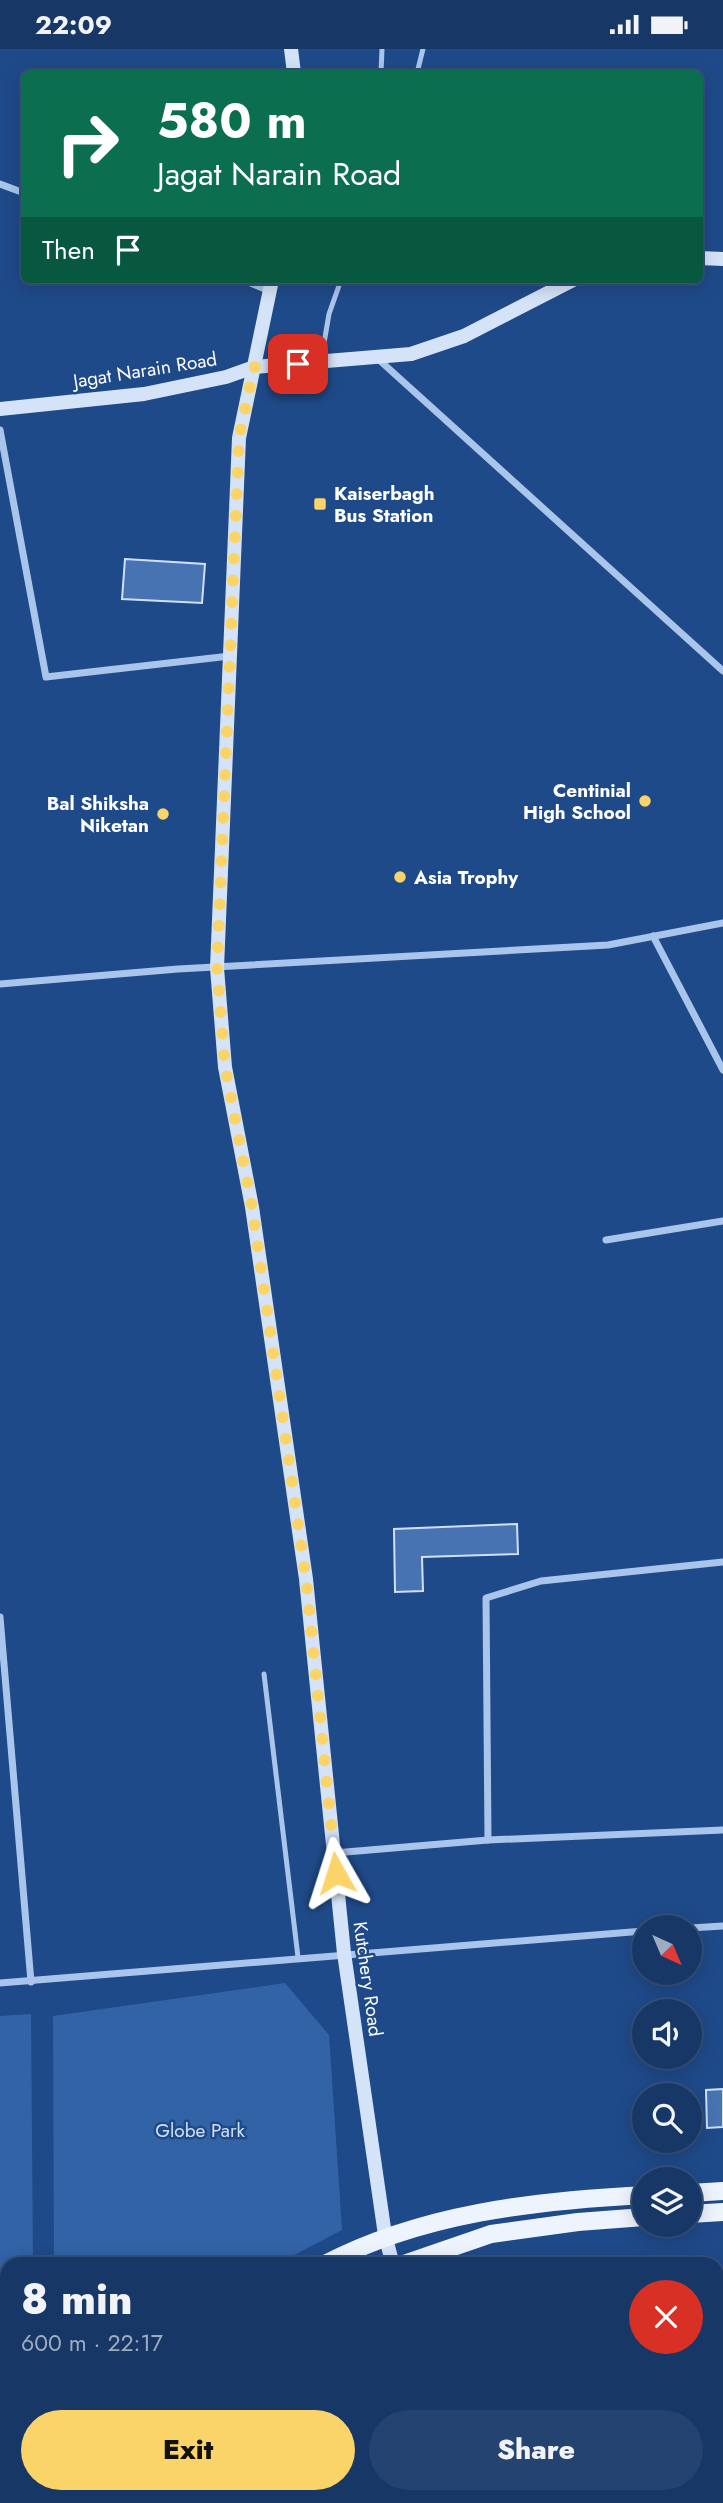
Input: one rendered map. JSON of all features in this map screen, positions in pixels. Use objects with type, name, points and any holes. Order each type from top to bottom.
[{"type":"main road","points":[[702,2192],[723,2191]]},
{"type":"main road","points":[[340,2257],[385,2235],[496,2210],[550,2202],[632,2196]]},
{"type":"main road","points":[[702,2214],[723,2212]]},
{"type":"main road","points":[[424,2257],[491,2234],[632,2218]]},
{"type":"street","points":[[291,49],[293,70]]},
{"type":"street","points":[[0,184],[21,192]]},
{"type":"street","points":[[703,258],[723,259]]},
{"type":"street","name":"Jagat Narain Road","points":[[0,409],[144,394],[226,377],[254,367],[411,354],[464,336],[565,284]]},
{"type":"street","name":"Kutchery Road","points":[[271,286],[239,438],[217,968],[225,1067],[252,1207],[306,1579],[344,1953],[385,2235],[391,2257]]},
{"type":"street","points":[[377,357],[723,671]]},
{"type":"street","points":[[0,430],[46,677],[230,656]]},
{"type":"street","points":[[0,984],[608,945],[723,923]]},
{"type":"street","points":[[653,936],[723,1070]]},
{"type":"street","points":[[606,1240],[723,1221]]},
{"type":"street","points":[[488,1840],[486,1598],[541,1581],[723,1562]]},
{"type":"street","points":[[0,1617],[31,1982]]},
{"type":"street","points":[[334,1853],[488,1840],[723,1830]]},
{"type":"street","points":[[702,1927],[723,1926]]},
{"type":"street","points":[[0,1983],[344,1953],[632,1932]]},
{"type":"lane","points":[[380,70],[382,49]]},
{"type":"lane","points":[[418,70],[423,49]]},
{"type":"lane","points":[[321,362],[328,314],[339,284]]},
{"type":"lane","points":[[264,1674],[298,1957]]},
{"type":"green space","name":"Globe Park","points":[[285,1983],[329,2035],[342,2230],[290,2257],[54,2257],[53,2016]]},
{"type":"green space","points":[[31,2014],[33,2257],[0,2257],[0,2016]]},
{"type":"building","points":[[125,559],[205,564],[202,603],[122,599]]},
{"type":"building","points":[[517,1524],[518,1554],[422,1557],[423,1591],[395,1592],[394,1529]]},
{"type":"building","points":[[723,2089],[723,2127],[707,2128],[706,2090]]},
{"type":"place","name":"Kaiserbagh Bus Station","points":[[320,504]]},
{"type":"place","name":"Centinial High School","points":[[645,801]]},
{"type":"place","name":"Bal Shiksha Niketan","points":[[163,814]]},
{"type":"place","name":"Asia Trophy","points":[[400,877]]},
{"type":"route","points":[[298,364],[254,367],[239,438],[217,968],[225,1067],[252,1207],[306,1579],[336,1873]]}]
